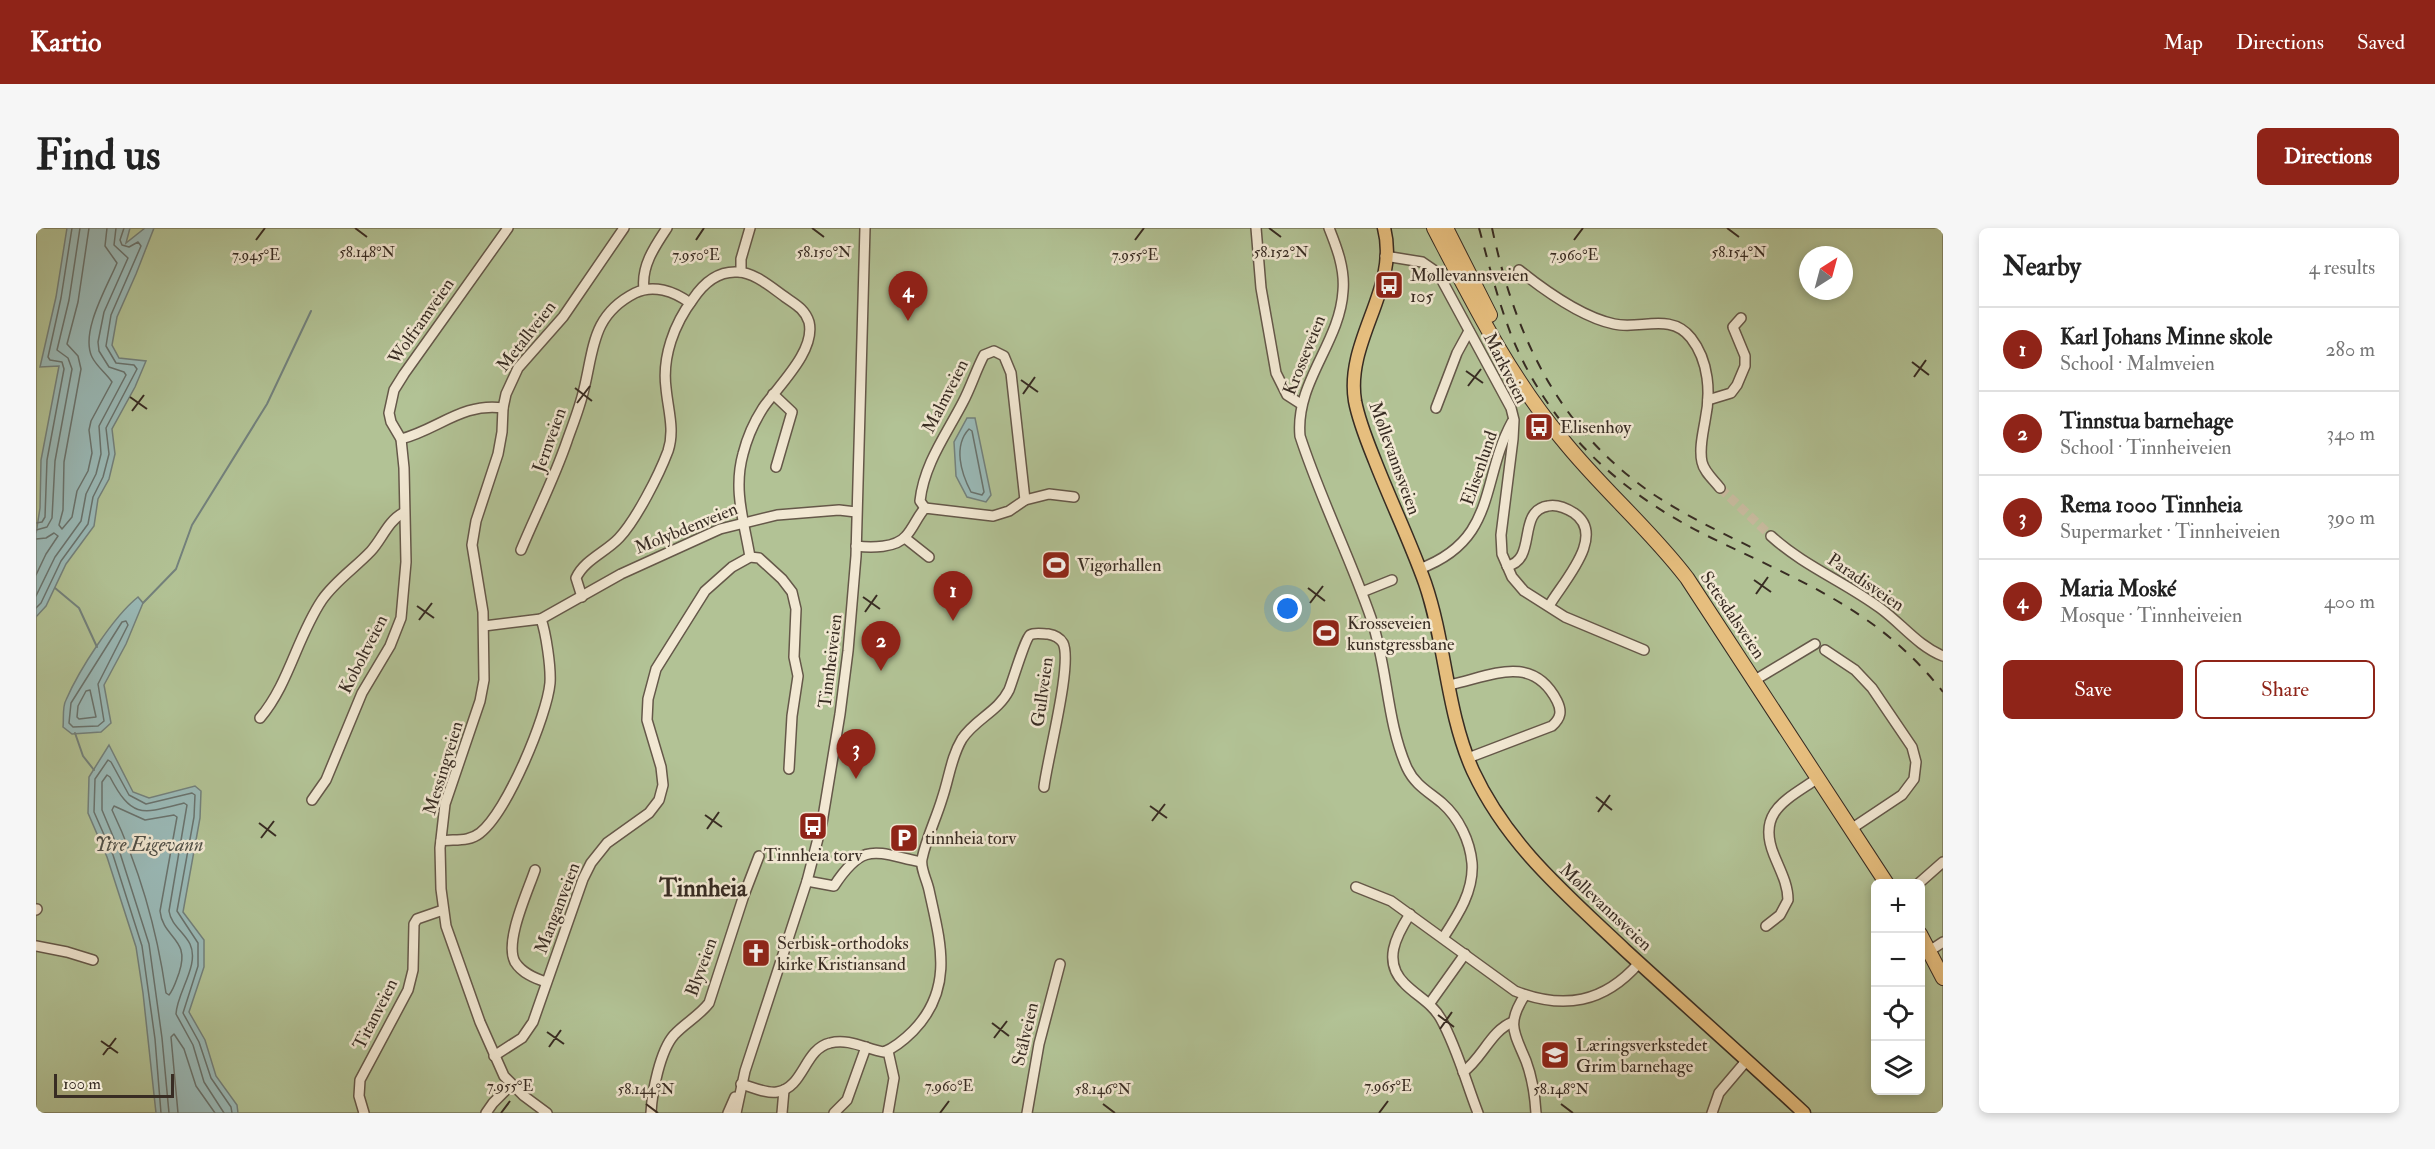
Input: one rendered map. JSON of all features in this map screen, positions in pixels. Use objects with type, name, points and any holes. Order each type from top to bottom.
[{"type":"highway","name":"Setesdalsveien","points":[[1434,228],[1496,342],[1543,416],[1563,441],[1673,560],[1717,621],[1884,879]]},
{"type":"highway","name":"Setesdalsveien","points":[[1446,228],[1524,385]]},
{"type":"highway","points":[[1925,942],[1943,977]]},
{"type":"main road","points":[[1377,228],[1385,256]]},
{"type":"main road","points":[[1384,228],[1387,242],[1385,256]]},
{"type":"main road","name":"Møllevannsveien","points":[[1385,256],[1379,294],[1356,356],[1353,391],[1364,434],[1432,605],[1454,713],[1468,758],[1497,815],[1522,850],[1553,883],[1636,967],[1747,1060],[1804,1113]]},
{"type":"street","name":"Wolframveien","points":[[400,439],[389,413],[394,390],[508,228]]},
{"type":"street","name":"Metallveien","points":[[502,408],[508,386],[518,368],[563,317],[624,228]]},
{"type":"street","points":[[667,228],[649,259],[644,278],[644,289],[672,293],[690,303]]},
{"type":"street","points":[[741,272],[741,259],[750,228]]},
{"type":"street","name":"Tinnheiveien","points":[[728,1113],[741,1084],[807,881],[822,823],[840,714],[852,610],[856,546],[865,228]]},
{"type":"street","points":[[1256,228],[1262,288],[1276,370],[1280,384],[1287,395],[1302,404]]},
{"type":"street","name":"Krosseveien","points":[[1329,228],[1340,257],[1343,292],[1338,315],[1302,404],[1299,425],[1306,457],[1362,592],[1376,635],[1396,735],[1408,770],[1419,786],[1449,810],[1467,840],[1472,863],[1468,893],[1461,910],[1443,938]]},
{"type":"street","name":"Markveien","points":[[1385,256],[1422,262],[1434,269],[1443,280],[1508,402],[1514,420]]},
{"type":"street","points":[[1519,270],[1570,306],[1602,321],[1623,326],[1669,323],[1684,330],[1695,344],[1703,362],[1708,400],[1701,460],[1720,488]]},
{"type":"street","points":[[582,597],[576,578],[579,571],[628,528],[667,454],[672,435],[665,387],[670,344],[678,321],[712,278],[741,272],[759,280],[802,309],[809,324],[804,352],[756,420],[741,461],[739,493],[742,522],[750,556],[759,558],[782,579],[792,592],[796,609],[794,657],[798,676],[792,716],[789,769]]},
{"type":"street","name":"Jernveien","points":[[521,550],[564,448],[582,395],[591,348],[600,327],[617,304],[644,289]]},
{"type":"street","points":[[1708,400],[1722,398],[1731,393],[1737,385],[1745,361],[1733,327],[1741,318]]},
{"type":"street","name":"Markveien","points":[[1436,408],[1457,353],[1469,331]]},
{"type":"street","name":"Malmveien","points":[[925,508],[920,501],[921,493],[933,456],[963,402],[984,355],[994,351],[1004,356],[1011,373],[1026,500]]},
{"type":"street","points":[[773,394],[792,412],[776,467]]},
{"type":"street","points":[[400,439],[467,409],[484,406],[502,408]]},
{"type":"street","name":"Messingveien","points":[[502,408],[502,432],[498,454],[476,521],[472,545],[484,626],[485,658],[480,701],[446,804],[440,868],[443,910],[452,947],[494,1056],[511,1085],[547,1113]]},
{"type":"street","points":[[1514,420],[1501,535],[1502,554],[1512,578],[1524,591],[1580,625],[1644,650]]},
{"type":"street","name":"Elisenlund","points":[[1419,569],[1448,554],[1466,538],[1476,524],[1489,493],[1503,441],[1514,420]]},
{"type":"street","name":"Koboltveien","points":[[312,800],[326,780],[362,693],[396,632],[402,606],[406,562],[403,513],[404,474],[400,439]]},
{"type":"street","points":[[856,546],[888,545],[905,538],[925,508],[993,516],[1009,511],[1026,500],[1049,494],[1074,497]]},
{"type":"street","points":[[1507,566],[1518,562],[1524,554],[1528,528],[1537,510],[1557,506],[1579,517],[1585,530],[1584,549],[1549,606]]},
{"type":"street","name":"Molybdenveien","points":[[484,626],[541,619],[634,567],[705,534],[742,522],[777,515],[817,511],[856,512]]},
{"type":"street","points":[[260,718],[277,695],[321,601],[371,551],[392,522],[403,513]]},
{"type":"street","name":"Paradisveien","points":[[1771,536],[1800,560],[1873,603],[1924,645],[1943,656]]},
{"type":"street","points":[[905,538],[929,557]]},
{"type":"street","name":"Manganveien","points":[[494,1056],[522,1038],[533,1022],[587,869],[607,843],[649,813],[659,800],[663,785],[662,767],[646,720],[648,699],[656,669],[677,632],[705,591],[732,567],[750,556]]},
{"type":"street","points":[[1362,592],[1392,580]]},
{"type":"street","points":[[441,841],[474,837],[487,827],[507,795],[531,744],[546,702],[550,682],[549,660],[541,619]]},
{"type":"street","name":"Gullveien","points":[[921,862],[953,759],[962,738],[1005,697],[1018,667],[1025,642],[1030,635],[1037,633],[1056,637],[1062,642],[1065,652],[1063,681],[1044,787]]},
{"type":"street","points":[[1755,680],[1815,644]]},
{"type":"street","points":[[1825,650],[1855,670],[1872,688],[1912,747],[1916,762],[1914,780],[1909,788],[1851,829]]},
{"type":"street","points":[[1449,684],[1509,670],[1524,671],[1545,684],[1561,708],[1560,715],[1552,726],[1468,758]]},
{"type":"street","points":[[1766,926],[1780,915],[1788,900],[1784,877],[1769,838],[1772,818],[1781,804],[1818,778]]},
{"type":"street","points":[[741,1084],[770,1092],[784,1090],[797,1077],[813,1052],[820,1047],[840,1042],[876,1051],[888,1051],[898,1045],[926,1016],[935,1000],[941,980],[941,955],[927,877],[921,862],[873,852],[855,860],[834,886],[807,881]]},
{"type":"street","name":"Blyveien","points":[[651,1113],[657,1078],[668,1045],[673,1037],[709,1003],[759,856]]},
{"type":"street","points":[[1924,879],[1943,862]]},
{"type":"street","name":"Manganveien","points":[[535,870],[512,948],[513,957],[520,969],[546,982]]},
{"type":"street","points":[[1356,887],[1382,896],[1515,991],[1525,995],[1553,1002],[1577,1001],[1602,993],[1622,980],[1636,967]]},
{"type":"street","name":"Titanveien","points":[[364,1113],[359,1096],[360,1080],[408,990],[412,976],[414,924],[417,919],[443,910]]},
{"type":"street","points":[[1410,914],[1393,943],[1393,960],[1396,971],[1406,985],[1430,1003],[1447,1030],[1478,1113]]},
{"type":"street","points":[[1933,955],[1943,942]]},
{"type":"street","points":[[36,946],[68,952],[93,960]]},
{"type":"street","points":[[1430,1003],[1465,954]]},
{"type":"street","name":"Stålveien","points":[[1027,1113],[1039,1044],[1060,964]]},
{"type":"street","points":[[1525,995],[1516,1010],[1513,1022],[1514,1036],[1529,1074],[1536,1113]]},
{"type":"street","points":[[1463,1072],[1501,1029],[1513,1022]]},
{"type":"street","points":[[834,1113],[847,1100],[866,1047]]},
{"type":"street","points":[[888,1051],[894,1078],[888,1111]]},
{"type":"street","points":[[1712,1113],[1714,1100],[1747,1060]]},
{"type":"street","name":"Tinnheiveien","points":[[736,1113],[741,1084]]},
{"type":"street","points":[[486,1113],[511,1085]]},
{"type":"street","points":[[782,1113],[784,1090]]},
{"type":"green space","points":[[36,228],[1943,228],[1943,1113],[36,1113]]},
{"type":"water","points":[[67,228],[130,228],[126,243],[145,228],[154,228],[117,317],[112,345],[119,358],[146,361],[112,429],[115,454],[109,479],[98,499],[94,526],[66,564],[46,606],[36,617],[36,534],[40,508],[41,460],[59,366],[40,367],[56,297]]},
{"type":"water","points":[[967,418],[975,418],[991,495],[986,502],[967,497],[956,476],[954,442]]},
{"type":"water","points":[[138,597],[143,603],[126,644],[104,685],[111,723],[101,732],[72,734],[63,727],[64,706],[72,688],[108,630]]},
{"type":"water","name":"Ytre Eigevann","points":[[109,745],[133,792],[149,798],[195,786],[201,791],[200,818],[183,912],[204,940],[204,967],[189,1012],[205,1040],[216,1076],[237,1105],[238,1113],[156,1113],[136,947],[107,857],[88,813],[89,777]]},
{"type":"waterway","points":[[143,603],[176,569],[192,525],[267,404],[311,311]]},
{"type":"waterway","points":[[55,588],[79,608],[97,647]]},
{"type":"waterway","points":[[75,733],[83,756],[94,770]]},
{"type":"tunnel","points":[[1720,488],[1771,536]]},
{"type":"railway","points":[[1479,228],[1507,323],[1529,372],[1548,404],[1596,459],[1623,483],[1686,525],[1812,587],[1868,621],[1894,641],[1943,692]]},
{"type":"railway","points":[[1492,228],[1502,268],[1528,343],[1546,378],[1591,441],[1620,469],[1653,494],[1691,517],[1757,550]]},
{"type":"place","name":"Møllevannsveien 105","points":[[1389,285]]},
{"type":"place","name":"Maria Moské","points":[[908,321]]},
{"type":"place","name":"Elisenhøy","points":[[1539,427]]},
{"type":"place","name":"Vigørhallen","points":[[1056,565]]},
{"type":"place","name":"Karl Johans Minne skole","points":[[953,621]]},
{"type":"place","name":"Krosseveien kunstgressbane","points":[[1326,633]]},
{"type":"place","name":"Tinnstua barnehage","points":[[881,671]]},
{"type":"place","name":"Rema 1000 Tinnheia","points":[[856,779]]},
{"type":"place","name":"Tinnheia torv","points":[[813,826]]},
{"type":"place","name":"tinnheia torv","points":[[904,838]]},
{"type":"place","name":"Serbisk-orthodoks kirke Kristiansand","points":[[756,953]]},
{"type":"place","name":"Læringsverkstedet Grim barnehage","points":[[1555,1055]]},
{"type":"district","name":"Tinnheia","points":[[703,888]]}]
